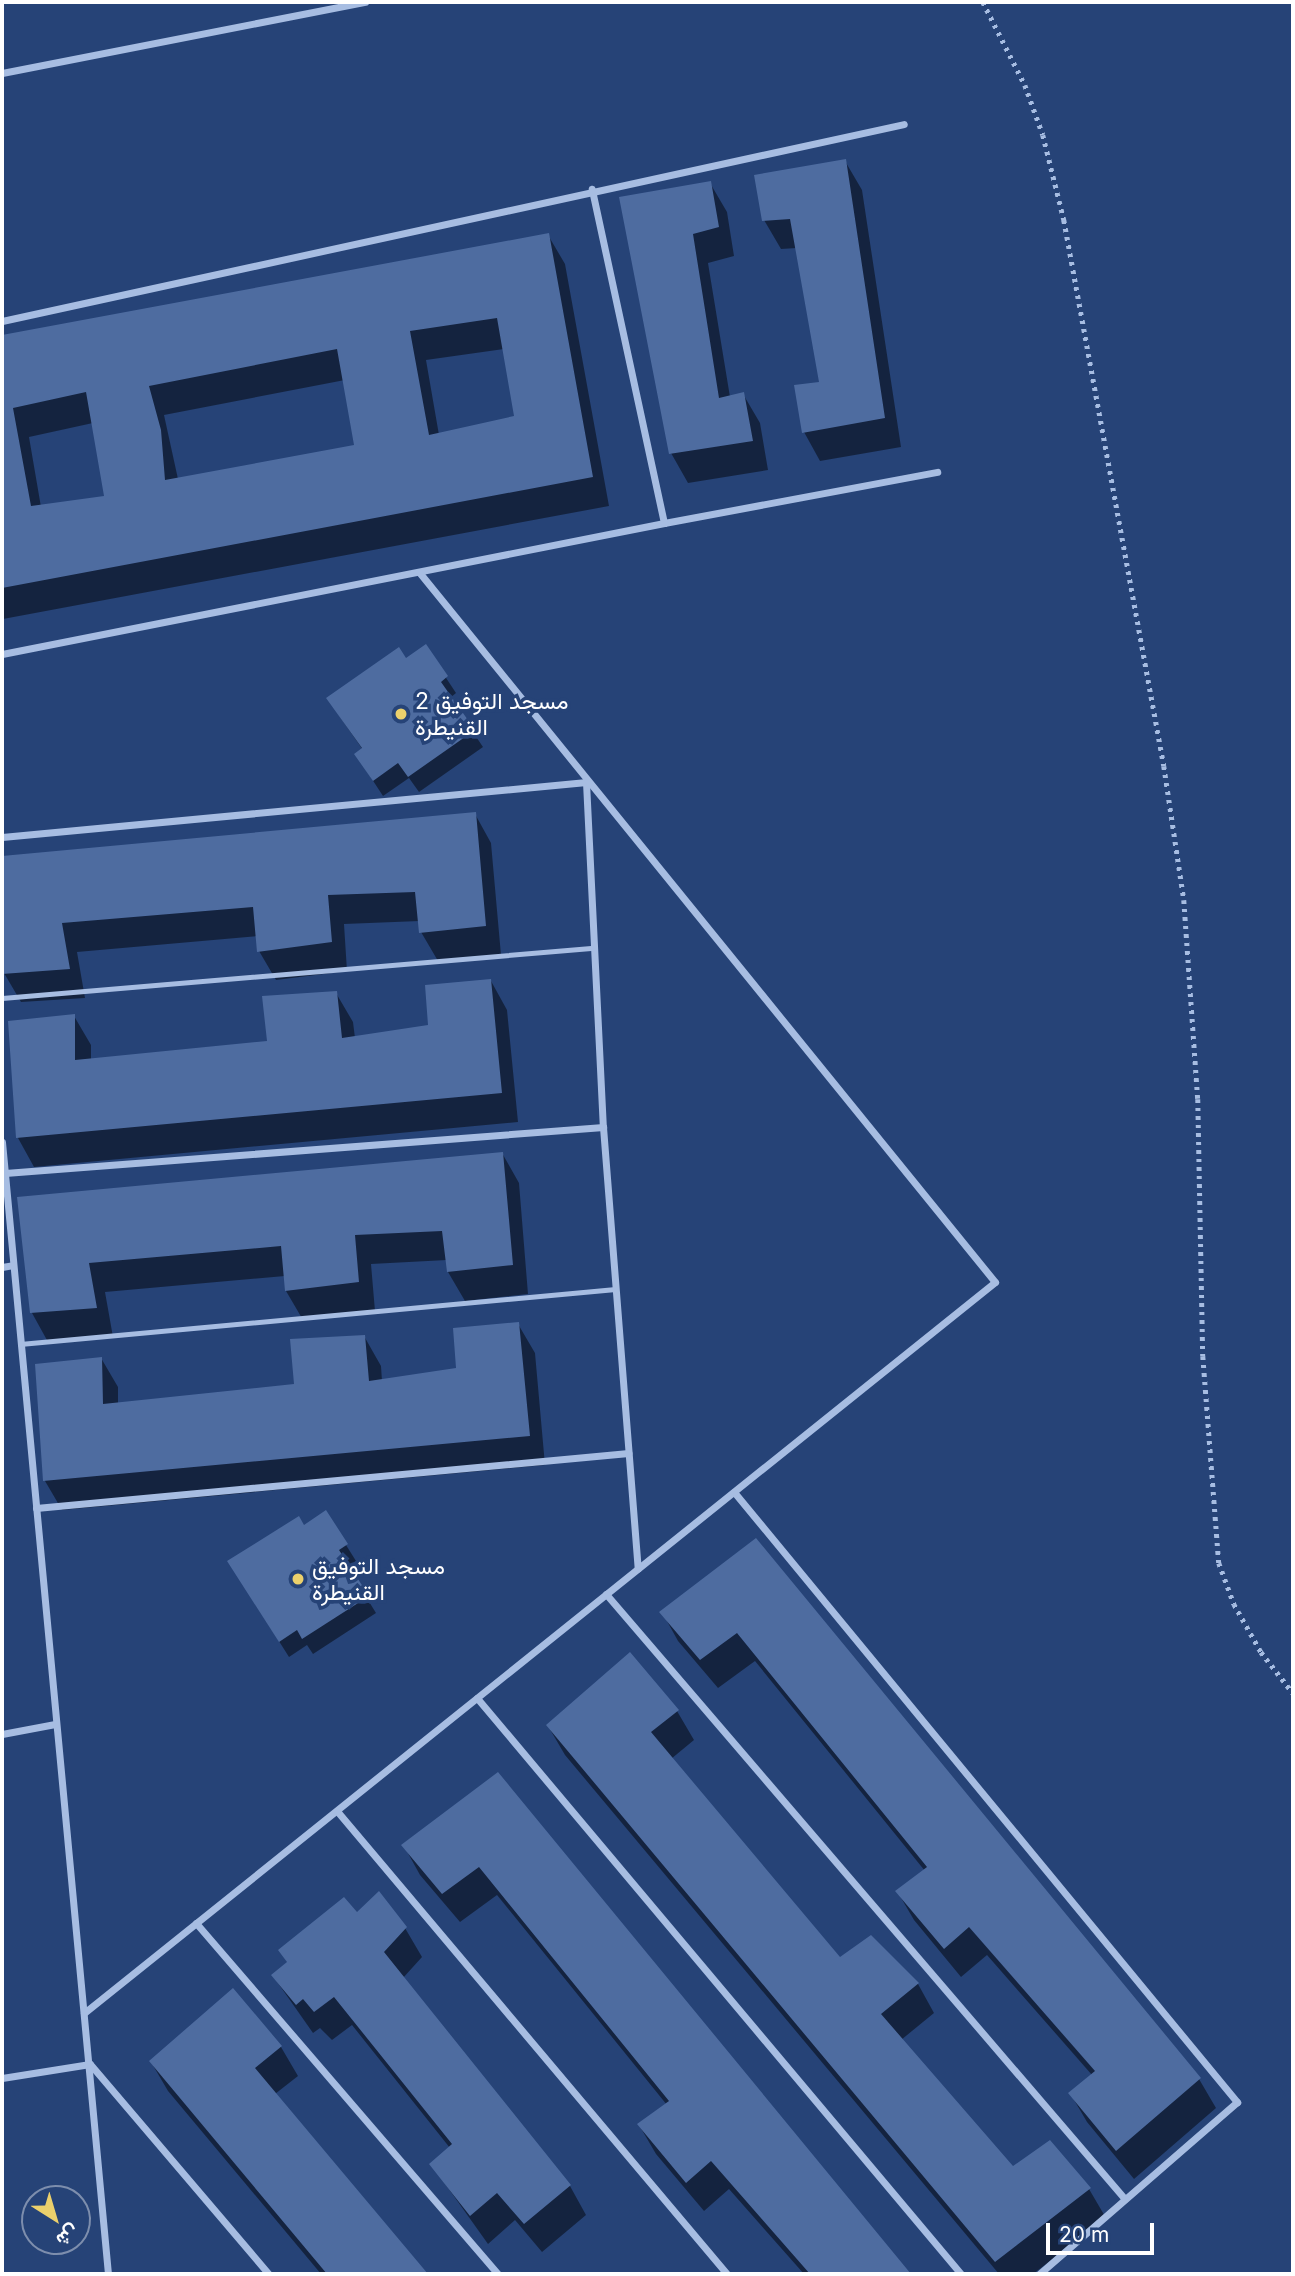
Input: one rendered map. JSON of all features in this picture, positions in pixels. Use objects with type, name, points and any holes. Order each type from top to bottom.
[{"type":"street","points":[[2,74],[365,2]]},
{"type":"street","points":[[2,321],[592,189],[904,124]]},
{"type":"street","points":[[592,189],[664,523]]},
{"type":"street","points":[[2,654],[664,523],[937,472]]},
{"type":"street","points":[[84,2013],[995,1282],[586,782],[419,572]]},
{"type":"street","points":[[2,837],[586,782]]},
{"type":"street","points":[[586,782],[591,948],[638,1569]]},
{"type":"street","points":[[5,1173],[603,1127]]},
{"type":"street","points":[[2,1142],[108,2274]]},
{"type":"street","points":[[2,1267],[13,1265]]},
{"type":"street","points":[[36,1508],[628,1453]]},
{"type":"street","points":[[734,1492],[1237,2102],[1039,2274]]},
{"type":"street","points":[[606,1594],[1125,2199]]},
{"type":"street","points":[[477,1698],[961,2274]]},
{"type":"street","points":[[2,1734],[55,1724]]},
{"type":"street","points":[[337,1811],[727,2274]]},
{"type":"street","points":[[197,1923],[498,2274]]},
{"type":"street","points":[[2,2078],[90,2064]]},
{"type":"street","points":[[90,2064],[269,2274]]},
{"type":"lane","points":[[2,998],[591,948]]},
{"type":"lane","points":[[20,1344],[615,1289]]},
{"type":"path","points":[[983,2],[1034,110],[1064,219],[1164,766],[1184,900],[1197,1086],[1203,1356],[1219,1563],[1234,1604],[1261,1652],[1293,1693]]},
{"type":"building","points":[[846,159],[885,418],[802,433],[794,385],[819,382],[790,219],[762,221],[754,175]]},
{"type":"building","points":[[711,181],[719,227],[693,234],[719,398],[744,392],[753,441],[669,454],[619,197]]},
{"type":"building","points":[[549,233],[593,477],[2,588],[2,335]],"holes":[[[497,318],[514,416],[429,435],[410,331]],[[337,349],[354,445],[165,480],[161,430],[149,386]],[[86,392],[104,496],[31,506],[13,408]]]},
{"type":"building","name":"2 مسجد التوفيق القنيطرة","points":[[426,644],[448,676],[441,682],[475,730],[408,777],[398,763],[373,781],[354,754],[362,748],[326,698],[399,647],[406,658]]},
{"type":"building","points":[[476,812],[486,926],[419,933],[415,892],[328,895],[332,942],[257,952],[253,907],[62,923],[70,969],[2,974],[2,856]]},
{"type":"building","points":[[491,979],[502,1093],[16,1138],[8,1021],[75,1014],[75,1060],[267,1041],[262,996],[337,991],[342,1038],[428,1025],[425,985]]},
{"type":"building","points":[[503,1152],[513,1265],[447,1272],[442,1231],[355,1235],[359,1282],[285,1291],[281,1246],[89,1263],[97,1308],[30,1313],[17,1197]]},
{"type":"building","points":[[519,1322],[530,1436],[43,1481],[35,1364],[102,1357],[103,1404],[294,1384],[290,1339],[365,1335],[369,1381],[456,1368],[453,1328]]},
{"type":"building","name":"مسجد التوفيق القنيطرة","points":[[326,1510],[348,1544],[339,1550],[369,1596],[302,1639],[297,1630],[279,1642],[227,1561],[299,1516],[304,1525]]},
{"type":"building","points":[[756,1538],[1201,2078],[1116,2151],[1068,2093],[1095,2071],[969,1927],[944,1949],[895,1891],[927,1867],[737,1633],[700,1660],[659,1612]]},
{"type":"building","points":[[630,1652],[679,1710],[651,1732],[840,1957],[871,1935],[919,1983],[881,2014],[1013,2166],[1050,2140],[1091,2188],[995,2262],[546,1725]]},
{"type":"building","points":[[498,1772],[911,2274],[810,2274],[711,2161],[686,2183],[637,2124],[669,2101],[479,1867],[442,1894],[401,1845]]},
{"type":"building","points":[[379,1891],[407,1927],[384,1952],[571,2185],[524,2224],[497,2193],[470,2216],[429,2164],[452,2144],[334,1997],[314,2012],[303,1999],[296,2005],[271,1975],[287,1962],[278,1950],[344,1897],[357,1912]]},
{"type":"building","points":[[233,1988],[282,2046],[255,2068],[428,2274],[327,2274],[149,2061]]},
{"type":"place","name":"2 مسجد التوفيق القنيطرة","points":[[401,714]]},
{"type":"place","name":"مسجد التوفيق القنيطرة","points":[[298,1579]]}]
